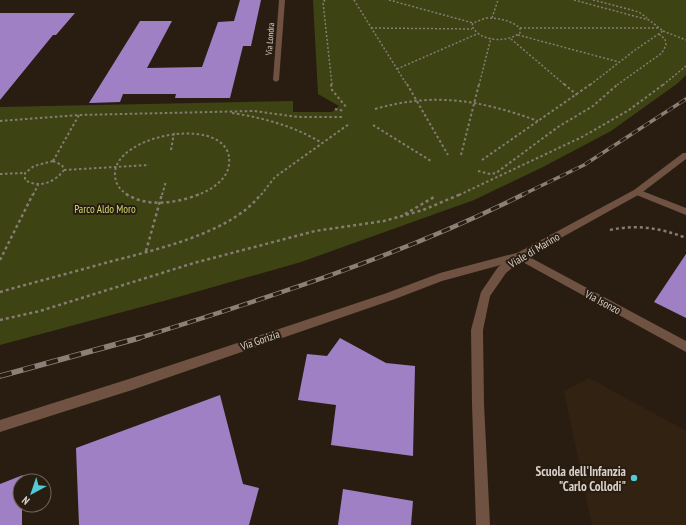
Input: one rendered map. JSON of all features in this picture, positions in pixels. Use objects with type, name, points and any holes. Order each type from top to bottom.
[{"type":"street","name":"Via Londra","points":[[276,80],[282,0]]},
{"type":"street","name":"Viale di Marino","points":[[483,525],[478,404],[477,330],[485,295],[502,270],[520,256],[637,192],[686,155]]},
{"type":"street","points":[[637,192],[686,212]]},
{"type":"street","name":"Via Isonzo","points":[[520,256],[686,346]]},
{"type":"street","name":"Via Gorizia","points":[[0,426],[391,296],[440,277],[520,256]]},
{"type":"path","points":[[325,0],[323,2],[332,90],[347,108]]},
{"type":"path","points":[[354,0],[416,99],[448,155]]},
{"type":"path","points":[[389,0],[473,23],[481,19],[492,18],[506,20],[520,28],[660,28]]},
{"type":"path","points":[[492,18],[498,0]]},
{"type":"path","points":[[574,0],[649,20]]},
{"type":"path","points":[[593,0],[639,12],[663,31],[686,40]]},
{"type":"path","points":[[472,29],[473,23]]},
{"type":"path","points":[[371,28],[472,29],[477,34],[490,38],[510,38],[518,35],[619,62]]},
{"type":"path","points":[[518,35],[521,30],[520,28]]},
{"type":"path","points":[[482,160],[576,96],[619,62],[663,31]]},
{"type":"path","points":[[397,69],[477,34]]},
{"type":"path","points":[[478,171],[490,174],[496,173],[558,127],[592,106],[610,90],[662,53],[666,46],[665,39],[659,34]]},
{"type":"path","points":[[461,155],[490,38]]},
{"type":"path","points":[[510,38],[576,96]]},
{"type":"path","points":[[0,320],[40,311],[194,263],[315,231],[384,221],[423,210],[466,192],[582,137],[629,110],[686,66]]},
{"type":"path","points":[[375,109],[393,103],[416,99],[444,98],[474,101],[500,107],[538,121]]},
{"type":"path","points":[[335,109],[344,111]]},
{"type":"path","points":[[226,111],[282,123],[304,131],[322,142]]},
{"type":"path","points":[[0,121],[79,115],[226,111],[254,111],[298,117],[342,117]]},
{"type":"path","points":[[54,161],[79,115]]},
{"type":"path","points":[[0,292],[146,252],[188,239],[221,225],[254,204],[275,177],[349,124]]},
{"type":"path","points":[[373,125],[431,161]]},
{"type":"path","points":[[171,150],[174,133]]},
{"type":"path","points":[[174,133],[206,135],[219,141],[227,150],[230,161],[226,173],[215,185],[204,192],[178,201],[159,203],[139,201],[125,194],[117,185],[115,174],[117,167],[128,152],[141,143],[174,133]]},
{"type":"path","points":[[0,174],[25,173],[34,166],[54,161],[62,164],[64,170]]},
{"type":"path","points":[[25,173],[25,180],[28,183],[38,185],[57,178],[64,170],[149,165]]},
{"type":"path","points":[[146,252],[166,181]]},
{"type":"path","points":[[0,260],[38,185]]},
{"type":"path","points":[[401,216],[436,196]]},
{"type":"path","points":[[604,232],[638,225],[656,228],[686,238]]},
{"type":"shaded area","name":"Scuola dell'Infanzia \"Carlo Collodi\"","points":[[589,378],[686,431],[686,525],[592,525],[564,391]]},
{"type":"green space","name":"Parco Aldo Moro","points":[[313,0],[686,0],[686,75],[678,83],[611,131],[543,167],[474,200],[301,262],[0,345],[0,107],[293,101],[293,112],[332,112],[339,106],[318,94]]},
{"type":"building","points":[[240,0],[261,0],[251,46],[243,46],[230,98],[175,98],[176,94],[123,94],[120,102],[89,103],[140,21],[172,21],[147,68],[202,67],[218,22],[234,21]]},
{"type":"building","points":[[0,13],[75,13],[56,35],[53,35],[0,100]]},
{"type":"building","points":[[686,254],[686,318],[654,302]]},
{"type":"building","points":[[340,338],[386,363],[415,366],[413,456],[331,445],[336,405],[298,400],[307,354],[327,356]]},
{"type":"building","points":[[220,395],[243,484],[259,488],[249,525],[79,525],[76,448]]},
{"type":"building","points":[[12,479],[12,513],[22,513],[22,525],[0,525],[0,484]]},
{"type":"building","points":[[343,489],[413,501],[411,525],[338,525]]},
{"type":"railway","points":[[522,195],[584,165],[686,99]]},
{"type":"railway","points":[[136,339],[234,308],[333,274],[429,237],[524,194]]},
{"type":"railway","points":[[0,376],[139,338]]},
{"type":"place","name":"Scuola dell'Infanzia \"Carlo Collodi\"","points":[[634,478]]}]
